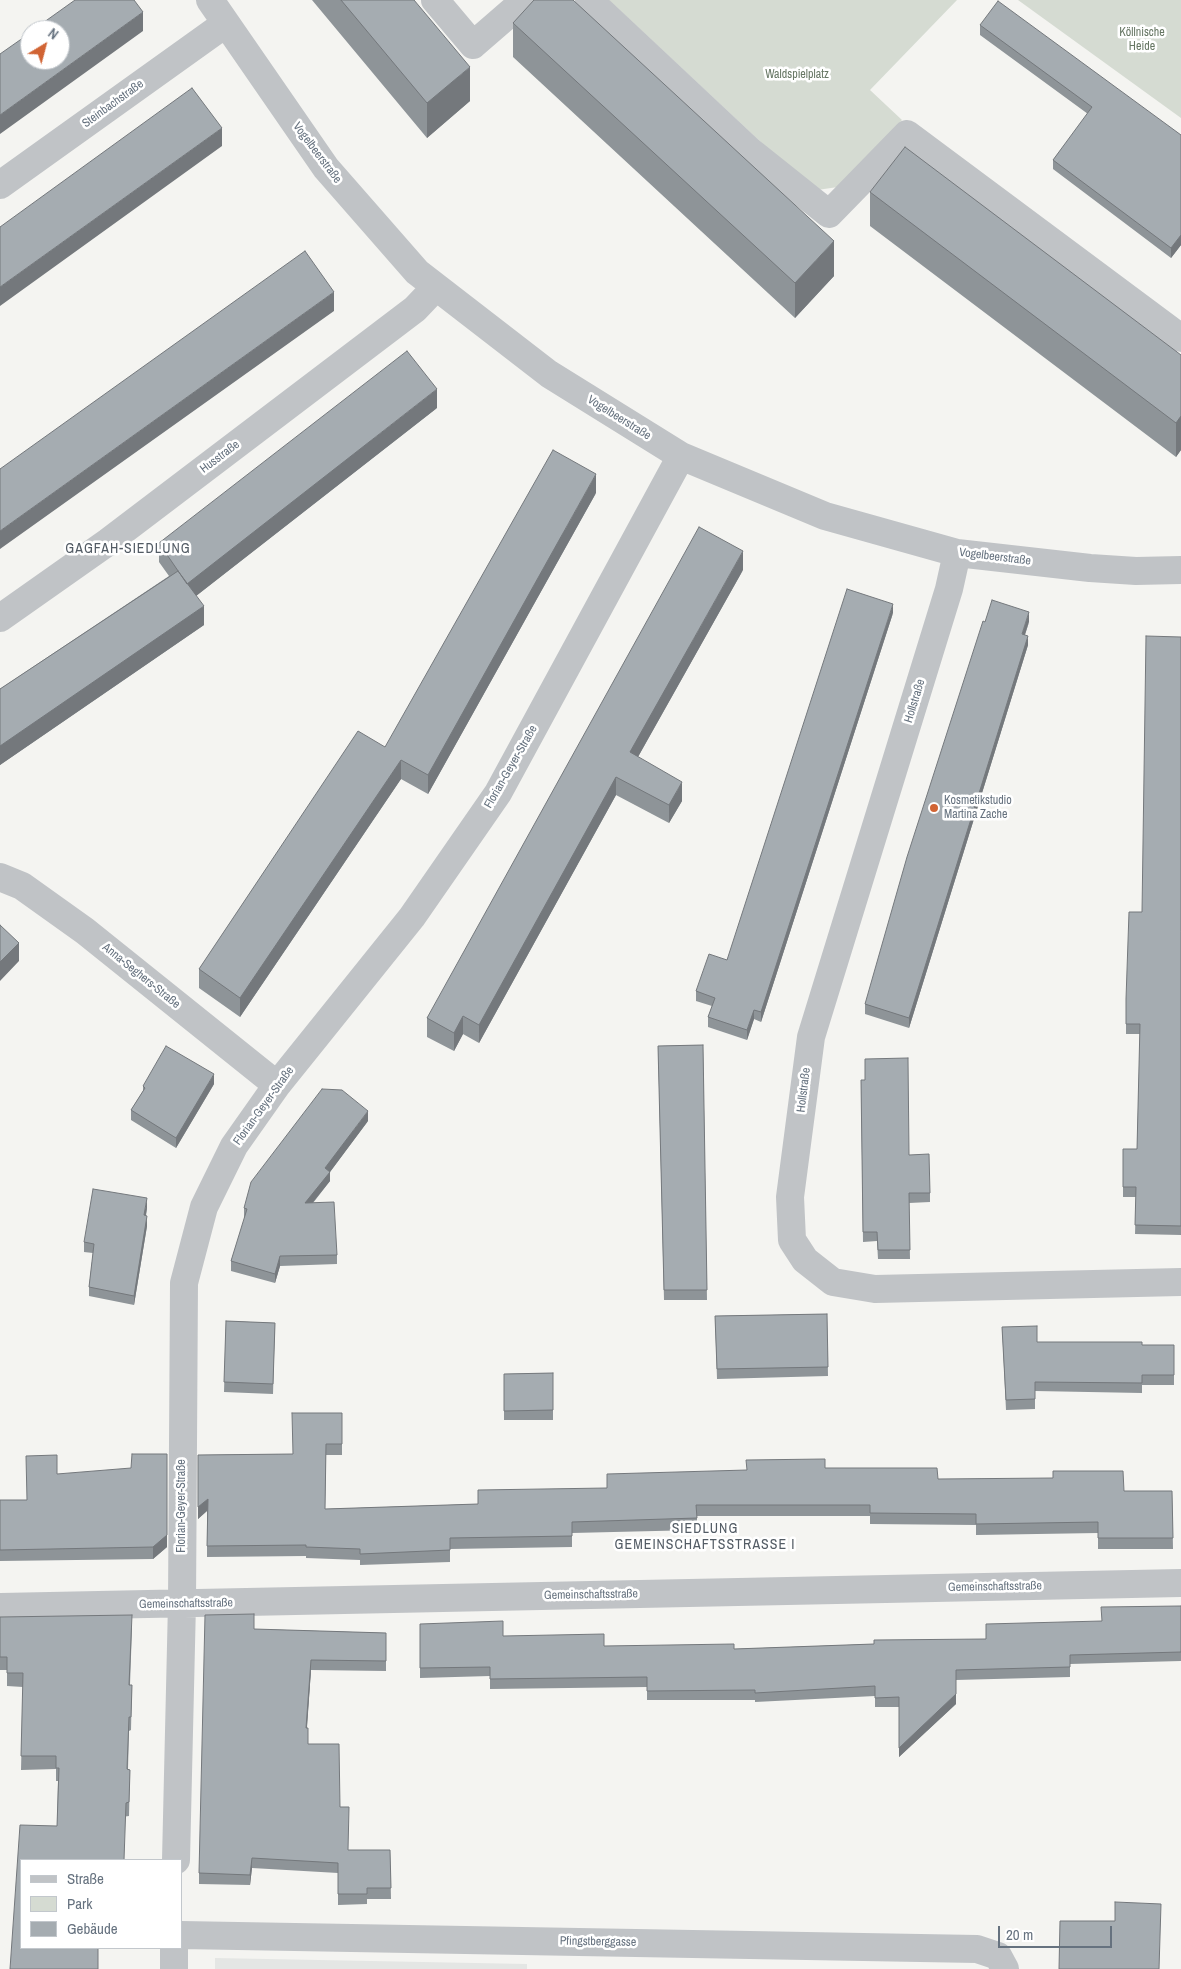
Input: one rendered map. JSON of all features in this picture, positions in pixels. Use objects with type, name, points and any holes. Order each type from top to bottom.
[{"type":"street","name":"Vogelbeerstraße","points":[[210,0],[326,168],[417,272],[435,288],[549,374],[681,456],[825,516],[957,553],[1090,568],[1136,571],[1181,570]]},
{"type":"street","points":[[435,0],[473,45],[525,0]]},
{"type":"street","points":[[589,0],[750,151],[829,214],[907,134],[1181,338]]},
{"type":"street","name":"Steinbachstraße","points":[[0,184],[225,24]]},
{"type":"street","name":"Husstraße","points":[[0,618],[108,542],[415,309],[435,288]]},
{"type":"street","name":"Florian-Geyer-Straße","points":[[176,1859],[182,1604],[184,1284],[204,1206],[234,1146],[277,1085],[412,917],[498,793],[681,456]]},
{"type":"street","name":"Hollstraße","points":[[957,553],[949,589],[811,1037],[790,1197],[792,1240],[805,1260],[833,1282],[876,1289],[1181,1282]]},
{"type":"street","name":"Anna-Seghers-Straße","points":[[0,877],[22,886],[85,931],[277,1085]]},
{"type":"street","name":"Gemeinschaftsstraße","points":[[0,1607],[1181,1582]]},
{"type":"street","name":"Pfingstberggasse","points":[[182,1935],[978,1949],[998,1956],[1005,1969]]},
{"type":"street","points":[[174,1949],[174,1969]]},
{"type":"shaded area","points":[[215,1958],[527,1964],[527,1969],[215,1969]]},
{"type":"green space","name":"Waldspielplatz","points":[[609,0],[957,0],[870,90],[902,120],[838,187],[817,190],[796,175]]},
{"type":"green space","name":"Köllnische Heide","points":[[1018,0],[1181,0],[1181,118]]},
{"type":"building","points":[[75,0],[134,0],[143,12],[70,65],[70,20],[47,20]]},
{"type":"building","points":[[341,0],[414,0],[470,67],[427,103]]},
{"type":"building","points":[[534,0],[573,0],[834,241],[795,283],[513,23]]},
{"type":"building","points":[[998,1],[1181,135],[1181,235],[1171,248],[1053,160],[1092,107],[980,25]]},
{"type":"building","points":[[20,40],[20,70],[62,70],[0,115],[0,54]]},
{"type":"building","points":[[192,88],[222,128],[0,287],[0,227]]},
{"type":"building","points":[[905,147],[1181,355],[1181,416],[1176,423],[870,192]]},
{"type":"building","points":[[305,251],[334,292],[0,531],[0,469]]},
{"type":"building","points":[[407,351],[437,389],[187,584],[159,543]]},
{"type":"building","points":[[553,450],[596,474],[428,775],[401,760],[240,998],[199,969],[358,731],[385,747]]},
{"type":"building","points":[[699,527],[743,551],[630,752],[682,782],[669,805],[616,777],[479,1025],[463,1016],[454,1033],[427,1018]]},
{"type":"building","points":[[178,571],[204,606],[0,746],[0,689]]},
{"type":"building","points":[[847,589],[893,604],[761,1012],[754,1010],[747,1030],[708,1017],[715,998],[696,991],[709,954],[727,960]]},
{"type":"building","points":[[992,600],[1029,612],[1022,634],[1028,636],[909,1018],[865,1004],[907,857],[983,621],[985,622]]},
{"type":"building","points":[[1146,636],[1181,637],[1181,1226],[1135,1225],[1136,1187],[1123,1187],[1123,1149],[1137,1149],[1140,1024],[1126,1024],[1126,999],[1129,912],[1142,912]]},
{"type":"building","points":[[0,925],[19,943],[0,962]]},
{"type":"building","points":[[703,1045],[707,1290],[664,1290],[658,1046]]},
{"type":"building","points":[[166,1046],[214,1074],[176,1138],[131,1110],[145,1088],[143,1086]]},
{"type":"building","points":[[908,1058],[909,1155],[929,1154],[930,1193],[909,1193],[910,1250],[878,1250],[877,1232],[863,1232],[861,1080],[865,1080],[865,1059]]},
{"type":"building","points":[[322,1089],[342,1090],[368,1111],[325,1168],[330,1172],[305,1203],[334,1202],[337,1255],[280,1256],[275,1274],[231,1261],[247,1209],[244,1208],[251,1182]]},
{"type":"building","points":[[93,1189],[147,1198],[144,1215],[147,1216],[134,1296],[89,1287],[94,1244],[84,1242]]},
{"type":"building","points":[[827,1314],[828,1367],[717,1369],[715,1316]]},
{"type":"building","points":[[226,1321],[275,1323],[273,1384],[224,1382]]},
{"type":"building","points":[[1037,1326],[1037,1342],[1142,1342],[1142,1345],[1174,1345],[1174,1375],[1142,1375],[1142,1383],[1035,1382],[1035,1399],[1006,1400],[1002,1327]]},
{"type":"building","points":[[553,1373],[553,1410],[504,1411],[504,1374]]},
{"type":"building","points":[[292,1413],[342,1413],[342,1444],[326,1444],[325,1509],[478,1504],[478,1490],[607,1488],[607,1474],[747,1470],[746,1460],[825,1459],[825,1468],[937,1468],[938,1479],[1053,1478],[1053,1471],[1123,1471],[1124,1491],[1172,1491],[1173,1538],[1098,1538],[1098,1522],[976,1524],[976,1514],[870,1513],[870,1505],[696,1505],[697,1518],[572,1522],[572,1536],[450,1538],[450,1550],[360,1554],[360,1549],[306,1547],[306,1545],[207,1546],[208,1499],[198,1507],[198,1455],[293,1454]]},
{"type":"building","points":[[132,1454],[167,1454],[167,1535],[153,1547],[0,1550],[0,1500],[27,1500],[26,1456],[57,1455],[57,1474],[131,1468]]},
{"type":"building","points":[[1181,1606],[1181,1652],[1070,1655],[1070,1667],[956,1670],[956,1694],[899,1748],[899,1697],[875,1698],[875,1686],[755,1693],[755,1690],[647,1691],[647,1677],[490,1679],[490,1667],[420,1668],[420,1624],[503,1621],[503,1636],[604,1634],[604,1646],[734,1644],[734,1649],[874,1644],[874,1640],[986,1639],[986,1624],[1102,1621],[1101,1607]]},
{"type":"building","points":[[254,1614],[254,1629],[386,1633],[386,1661],[311,1660],[306,1728],[308,1728],[308,1744],[339,1744],[340,1807],[349,1807],[348,1850],[390,1850],[391,1888],[367,1888],[367,1894],[338,1894],[338,1863],[252,1858],[250,1875],[199,1873],[205,1615]]},
{"type":"building","points":[[132,1615],[129,1685],[132,1685],[131,1717],[129,1717],[127,1769],[130,1770],[129,1802],[126,1803],[124,1859],[20,1859],[20,1949],[98,1949],[98,1969],[10,1969],[20,1825],[57,1826],[59,1768],[56,1768],[56,1756],[21,1756],[23,1673],[7,1673],[7,1657],[0,1657],[0,1617]]},
{"type":"building","points":[[1115,1902],[1161,1904],[1159,1969],[1059,1969],[1060,1921],[1115,1921]]},
{"type":"place","name":"Kosmetikstudio Martina Zache","points":[[934,808]]},
{"type":"district","name":"GAGFAH-SIEDLUNG","points":[[128,549]]},
{"type":"district","name":"SIEDLUNG GEMEINSCHAFTSSTRASSE I","points":[[705,1538]]}]
